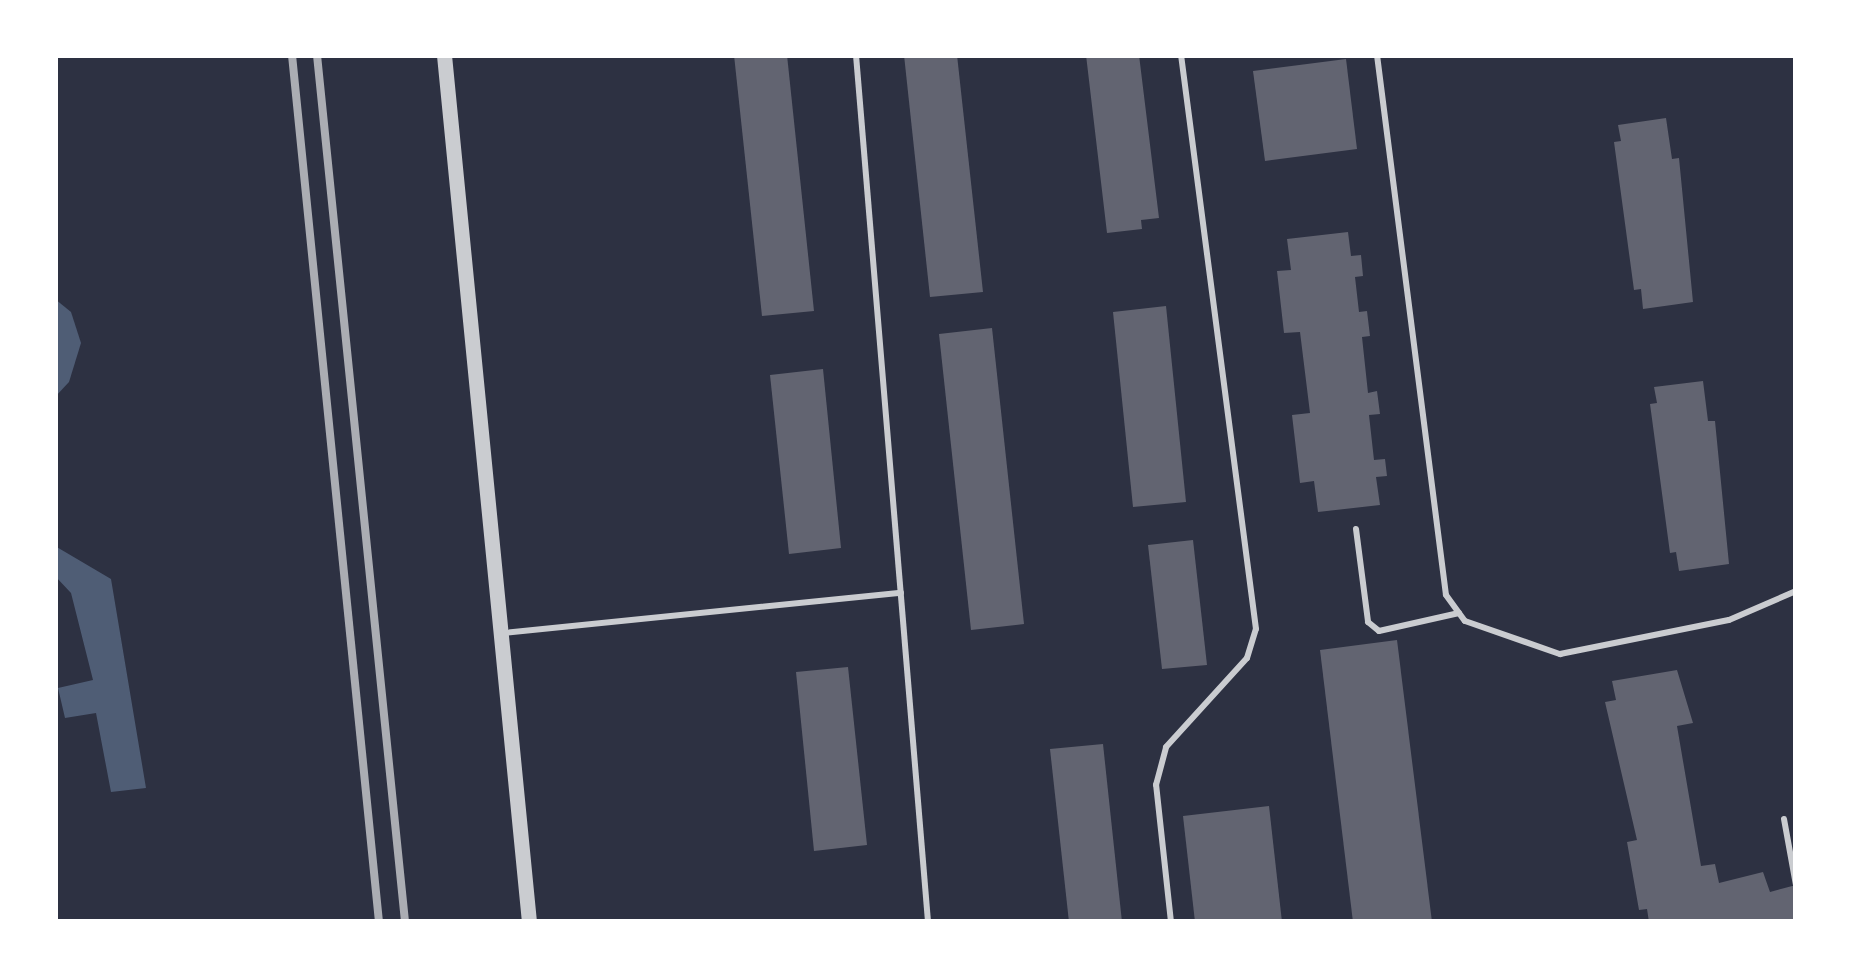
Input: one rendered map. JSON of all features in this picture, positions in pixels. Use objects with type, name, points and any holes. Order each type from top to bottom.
[{"type":"street","points":[[444,55],[528,922]]},
{"type":"lane","points":[[856,55],[928,922]]},
{"type":"lane","points":[[1172,922],[1156,785],[1166,747],[1247,658],[1256,628],[1181,55]]},
{"type":"lane","points":[[1376,55],[1446,594],[1465,621],[1560,654],[1728,620],[1796,591]]},
{"type":"lane","points":[[1356,529],[1368,622],[1379,631],[1459,612]]},
{"type":"lane","points":[[500,634],[900,593]]},
{"type":"lane","points":[[1784,820],[1796,885]]},
{"type":"water","points":[[55,299],[71,312],[81,343],[69,382],[55,397]]},
{"type":"water","points":[[55,546],[111,579],[146,788],[111,792],[96,713],[65,718],[58,688],[93,680],[71,593],[55,576]]},
{"type":"building","points":[[734,55],[787,55],[814,311],[762,316]]},
{"type":"building","points":[[904,55],[957,55],[983,292],[930,297]]},
{"type":"building","points":[[1086,55],[1139,55],[1159,218],[1141,220],[1142,229],[1107,233]]},
{"type":"building","points":[[1346,59],[1357,149],[1265,161],[1253,71]]},
{"type":"building","points":[[1666,118],[1672,159],[1679,158],[1693,302],[1643,309],[1641,289],[1634,290],[1614,142],[1621,141],[1618,125]]},
{"type":"building","points":[[1348,232],[1351,256],[1361,255],[1363,276],[1355,277],[1359,312],[1367,311],[1370,336],[1362,337],[1368,393],[1377,391],[1380,414],[1369,415],[1374,460],[1385,459],[1387,476],[1376,477],[1380,505],[1318,512],[1314,481],[1300,483],[1292,415],[1310,413],[1300,332],[1284,333],[1277,271],[1291,270],[1287,239]]},
{"type":"building","points":[[1166,306],[1186,502],[1133,507],[1113,312]]},
{"type":"building","points":[[992,328],[1024,624],[971,630],[939,334]]},
{"type":"building","points":[[823,369],[841,548],[789,554],[770,375]]},
{"type":"building","points":[[1703,381],[1708,421],[1715,421],[1729,564],[1679,571],[1676,552],[1670,553],[1650,404],[1657,403],[1654,387]]},
{"type":"building","points":[[1193,540],[1207,665],[1162,669],[1148,545]]},
{"type":"building","points":[[1397,640],[1432,922],[1353,922],[1320,650]]},
{"type":"building","points":[[848,667],[867,845],[814,851],[796,672]]},
{"type":"building","points":[[1677,670],[1693,723],[1677,726],[1701,866],[1715,864],[1719,883],[1763,872],[1770,892],[1796,885],[1796,922],[1649,922],[1647,909],[1639,910],[1627,842],[1637,840],[1605,702],[1616,700],[1612,681]]},
{"type":"building","points":[[1103,744],[1122,922],[1069,922],[1050,749]]},
{"type":"building","points":[[1269,806],[1282,922],[1195,922],[1183,816]]},
{"type":"railway","points":[[292,55],[379,922]]},
{"type":"railway","points":[[317,55],[405,922]]}]
